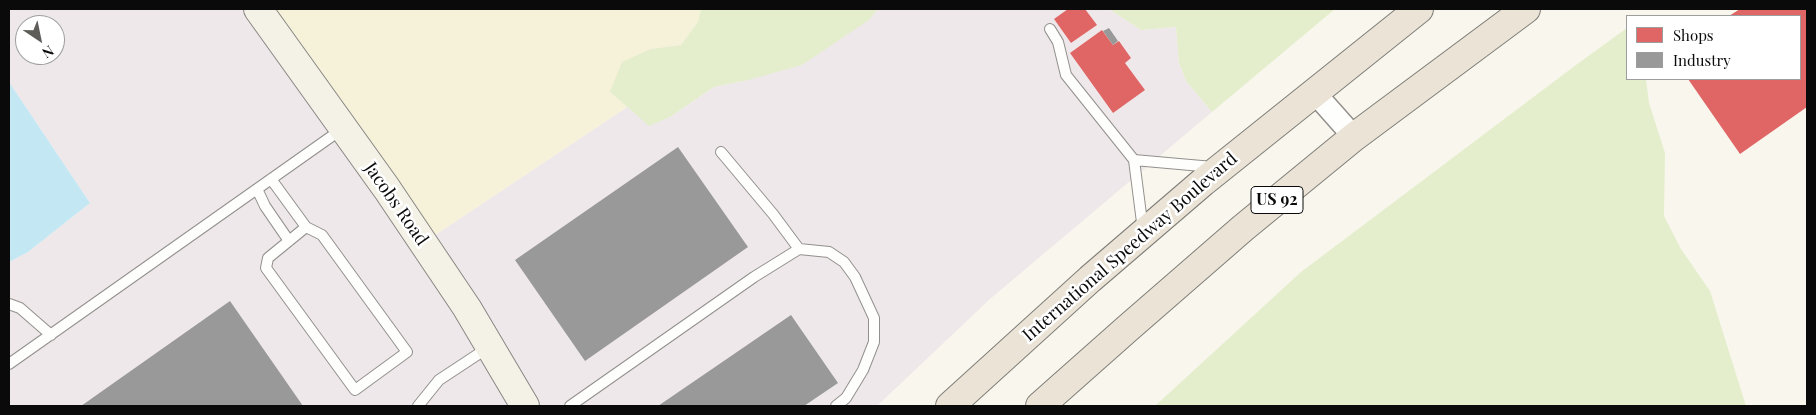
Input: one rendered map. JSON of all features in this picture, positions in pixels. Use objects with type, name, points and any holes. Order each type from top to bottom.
[{"type":"main road","name":"International Speedway Boulevard","points":[[950,406],[1011,349],[1143,233],[1220,168],[1419,9]]},
{"type":"main road","name":"US 92","points":[[1040,406],[1243,228],[1354,137],[1526,9]]},
{"type":"street","name":"Jacobs Road","points":[[258,9],[387,189],[457,292],[525,406]]},
{"type":"street","points":[[1314,92],[1354,137]]},
{"type":"lane","points":[[1050,29],[1058,42],[1066,75],[1134,160],[1143,233]]},
{"type":"lane","points":[[9,364],[343,128]]},
{"type":"lane","points":[[721,152],[773,214],[798,249]]},
{"type":"lane","points":[[1134,160],[1220,168]]},
{"type":"lane","points":[[271,179],[306,227],[322,235],[407,352],[355,390],[266,268],[268,258],[306,227]]},
{"type":"lane","points":[[257,189],[265,206],[289,242]]},
{"type":"lane","points":[[570,406],[754,277],[798,249],[829,252],[844,262],[855,278],[874,318],[874,342],[863,370],[846,398],[836,406]]},
{"type":"lane","points":[[9,304],[20,308],[51,335]]},
{"type":"lane","points":[[418,406],[439,380],[490,347]]},
{"type":"shaded area","points":[[9,9],[245,9],[458,314],[513,406],[9,406],[9,262],[28,252],[90,203],[9,82]]},
{"type":"shaded area","points":[[271,9],[701,9],[698,22],[681,45],[651,49],[610,92],[627,107],[432,237]]},
{"type":"shaded area","points":[[878,9],[1109,9],[1141,30],[1176,27],[1179,63],[1186,81],[1212,112],[990,299],[877,406],[537,406],[432,237],[627,107],[649,125],[670,117],[714,87],[748,80],[869,20]]},
{"type":"green space","points":[[701,9],[878,9],[869,20],[802,65],[714,87],[670,117],[649,126],[610,92],[622,62],[651,49],[681,45],[698,22]]},
{"type":"green space","points":[[1109,9],[1335,9],[1212,112],[1186,81],[1179,63],[1176,27],[1141,30]]},
{"type":"green space","points":[[1626,29],[1626,80],[1646,80],[1649,103],[1665,153],[1664,216],[1681,249],[1710,291],[1746,406],[1155,406],[1301,272]]},
{"type":"water","points":[[9,82],[90,203],[28,252],[9,262]]},
{"type":"building: Shops","points":[[1068,9],[1085,9],[1097,25],[1071,43],[1054,19]]},
{"type":"building: Shops","points":[[1740,9],[1807,9],[1807,107],[1740,154],[1689,80],[1801,80],[1801,15],[1731,15]]},
{"type":"building: Shops","points":[[1102,30],[1113,45],[1119,41],[1131,58],[1125,63],[1145,90],[1113,113],[1070,53]]},
{"type":"building: Industry","points":[[1109,28],[1118,41],[1113,45],[1103,31]]},
{"type":"building: Industry","points":[[678,147],[748,247],[585,361],[515,260]]},
{"type":"building: Industry","points":[[230,301],[303,406],[81,406]]},
{"type":"building: Industry","points":[[791,315],[838,383],[804,406],[658,406]]}]
